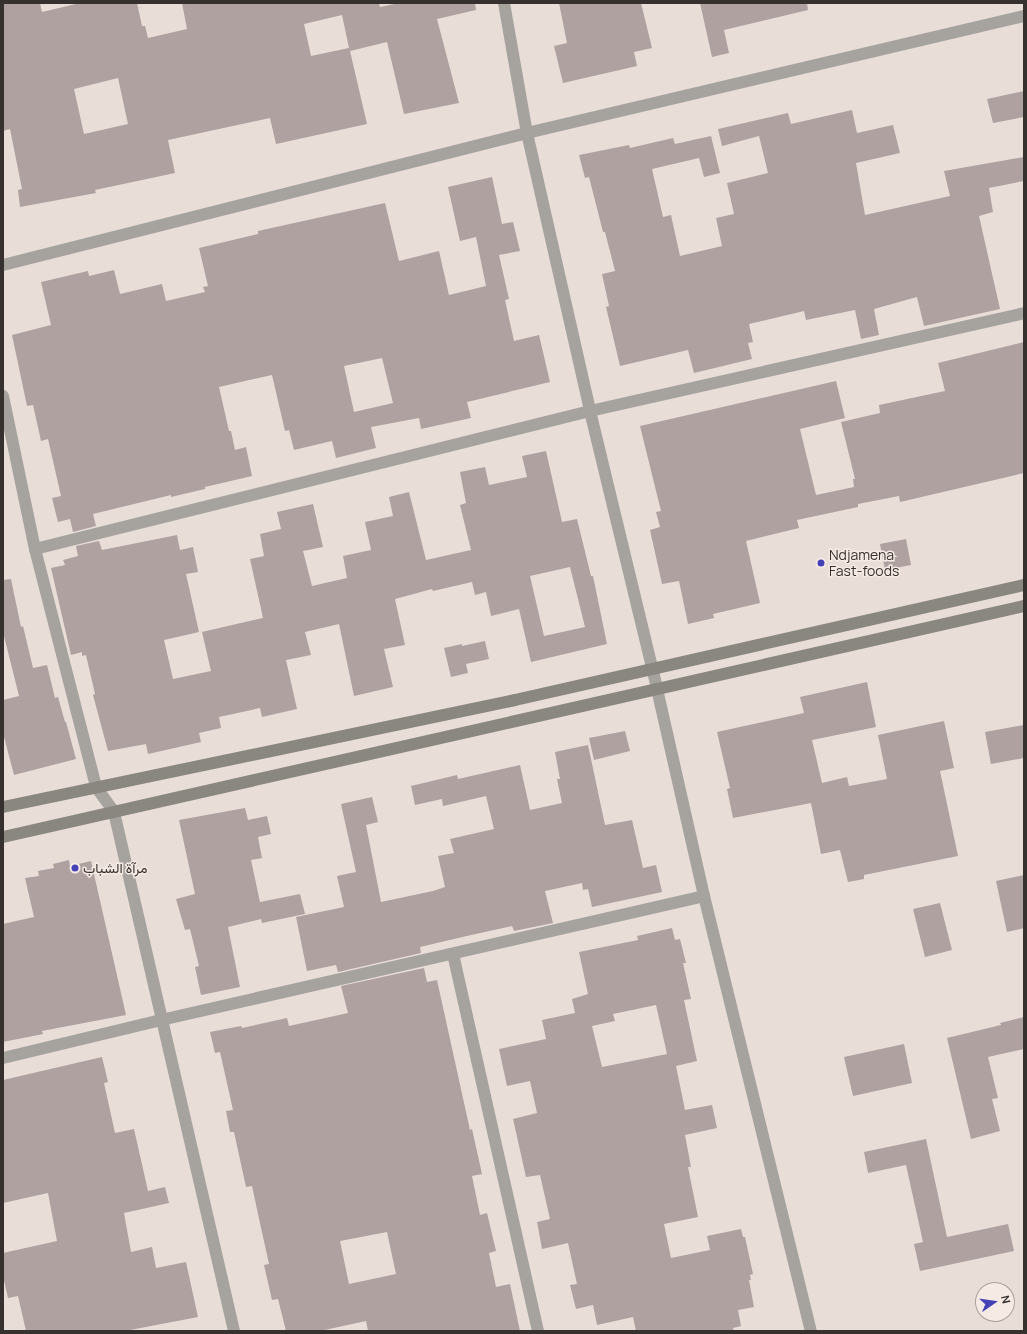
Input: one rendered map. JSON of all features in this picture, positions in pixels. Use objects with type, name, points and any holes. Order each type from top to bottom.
[{"type":"street","points":[[504,3],[527,133],[590,411],[657,689],[704,896],[811,1331]]},
{"type":"street","points":[[3,265],[527,133],[1024,16]]},
{"type":"street","points":[[35,549],[590,411],[1024,313]]},
{"type":"street","points":[[3,396],[35,549],[96,787],[114,812],[234,1331]]},
{"type":"street","points":[[3,807],[515,700],[1024,585]]},
{"type":"street","points":[[3,837],[1024,606]]},
{"type":"street","points":[[3,1058],[161,1020],[704,896]]},
{"type":"street","points":[[453,954],[538,1331]]},
{"type":"building","points":[[3,3],[40,3],[42,12],[80,3],[137,3],[142,26],[145,26],[148,38],[187,29],[182,3],[379,3],[380,7],[399,3],[475,3],[476,10],[437,19],[459,103],[404,114],[387,42],[350,51],[367,124],[276,144],[270,118],[168,140],[175,173],[95,190],[96,193],[20,207],[18,190],[22,189],[10,129],[3,131]],"holes":[[[342,15],[349,48],[311,56],[304,24]],[[118,78],[128,124],[84,134],[74,89]]]},
{"type":"building","points":[[559,3],[641,3],[652,48],[634,52],[637,66],[563,83],[554,46],[567,43]]},
{"type":"building","points":[[700,3],[807,3],[808,10],[724,30],[729,53],[712,57]]},
{"type":"building","points":[[1024,91],[1024,117],[993,123],[987,99]]},
{"type":"building","points":[[852,110],[857,133],[893,125],[900,153],[856,163],[865,215],[950,196],[944,171],[1024,157],[1024,181],[989,188],[993,212],[979,216],[1000,309],[924,326],[917,297],[874,309],[879,335],[861,339],[855,310],[806,320],[804,311],[749,324],[753,342],[748,343],[752,359],[694,373],[688,350],[620,366],[606,307],[609,306],[602,274],[615,271],[589,177],[585,178],[579,155],[629,145],[630,148],[673,138],[675,144],[711,136],[720,173],[704,177],[699,158],[652,169],[663,217],[671,215],[680,256],[722,246],[716,218],[734,214],[727,183],[768,173],[759,136],[722,146],[718,129],[788,113],[791,124]]},
{"type":"building","points":[[492,177],[502,224],[513,222],[520,251],[499,255],[509,299],[505,300],[514,341],[539,335],[550,382],[467,402],[471,418],[421,429],[419,418],[371,427],[376,448],[336,458],[332,441],[294,450],[289,430],[285,431],[272,375],[219,387],[235,450],[246,447],[252,476],[205,487],[205,489],[171,497],[171,495],[93,514],[96,526],[73,532],[70,519],[58,522],[52,498],[61,496],[48,439],[41,441],[33,405],[27,406],[12,335],[51,325],[41,282],[88,271],[89,276],[114,270],[120,294],[162,284],[166,301],[205,292],[203,287],[208,286],[199,248],[258,234],[258,231],[385,203],[399,261],[439,251],[449,295],[486,286],[476,237],[460,241],[448,187]],"holes":[[[382,358],[393,403],[354,412],[344,366]]]},
{"type":"building","points":[[1024,342],[1024,473],[900,502],[899,496],[858,504],[858,507],[797,520],[799,528],[746,541],[760,603],[713,614],[714,618],[688,624],[679,581],[662,584],[650,530],[660,527],[656,512],[661,511],[640,426],[836,381],[845,418],[800,429],[816,495],[854,487],[853,479],[855,479],[841,422],[880,413],[879,405],[945,391],[938,363]]},
{"type":"building","points":[[546,451],[562,522],[577,519],[591,576],[593,576],[607,644],[531,662],[519,609],[491,616],[486,592],[475,595],[472,582],[433,591],[432,589],[395,599],[405,645],[384,649],[393,687],[354,696],[339,624],[305,632],[311,655],[286,660],[297,709],[262,717],[260,708],[219,717],[221,728],[199,733],[201,742],[148,754],[146,744],[108,751],[93,695],[95,694],[86,655],[82,656],[82,652],[71,655],[51,568],[65,565],[63,560],[78,556],[76,546],[99,541],[102,550],[177,535],[180,550],[193,547],[198,572],[186,574],[199,632],[164,640],[173,679],[211,671],[202,632],[263,618],[250,559],[264,556],[260,534],[281,529],[277,512],[313,504],[323,547],[303,551],[312,586],[347,578],[343,556],[371,550],[365,522],[393,516],[389,497],[409,492],[426,560],[471,550],[460,505],[466,503],[460,472],[485,467],[489,485],[527,477],[522,456]],"holes":[[[570,567],[585,627],[544,636],[530,576]]]},
{"type":"building","points":[[906,539],[911,565],[885,570],[880,544]]},
{"type":"building","points":[[11,579],[21,627],[23,626],[33,668],[47,665],[55,698],[58,697],[76,759],[14,775],[3,733],[3,700],[19,696],[3,632],[3,580]]},
{"type":"building","points":[[485,641],[489,659],[466,664],[468,673],[451,677],[444,648]]},
{"type":"building","points":[[867,682],[876,727],[812,740],[822,783],[847,777],[849,786],[887,779],[878,735],[944,721],[954,768],[940,771],[958,856],[864,875],[864,879],[848,882],[840,850],[821,854],[811,803],[733,818],[727,789],[730,788],[717,732],[804,713],[800,697]]},
{"type":"building","points":[[1024,725],[1024,758],[991,764],[985,732]]},
{"type":"building","points":[[625,731],[630,751],[594,760],[589,738]]},
{"type":"building","points":[[588,745],[605,825],[632,820],[643,868],[656,865],[662,892],[592,907],[588,889],[583,890],[582,883],[545,891],[553,923],[514,931],[512,926],[471,935],[420,947],[421,953],[338,972],[336,965],[307,971],[296,917],[344,907],[337,876],[356,872],[341,804],[372,797],[378,822],[366,825],[381,902],[433,891],[445,887],[438,856],[454,853],[450,839],[494,829],[486,796],[443,806],[442,799],[415,805],[411,786],[457,775],[458,779],[520,765],[530,810],[562,803],[557,779],[560,779],[555,752]]},
{"type":"building","points":[[245,808],[248,820],[267,816],[271,834],[258,837],[262,858],[251,860],[260,902],[300,894],[305,914],[262,923],[261,919],[228,927],[240,987],[201,995],[195,967],[199,966],[190,929],[185,930],[176,899],[195,894],[179,820]]},
{"type":"building","points":[[69,860],[70,866],[91,861],[126,1015],[42,1031],[43,1034],[3,1042],[3,924],[34,917],[25,878],[39,876],[38,871],[54,868],[53,864]]},
{"type":"building","points":[[1024,875],[1024,928],[1007,932],[996,881]]},
{"type":"building","points":[[940,903],[952,950],[925,957],[913,909]]},
{"type":"building","points":[[672,928],[675,940],[680,939],[686,963],[683,963],[691,999],[684,1000],[697,1061],[676,1066],[685,1110],[712,1105],[717,1128],[685,1135],[691,1167],[688,1167],[698,1217],[664,1224],[671,1258],[710,1250],[707,1236],[741,1229],[743,1237],[745,1237],[753,1274],[750,1275],[751,1280],[749,1280],[754,1307],[738,1310],[741,1326],[733,1328],[734,1331],[636,1331],[633,1317],[597,1325],[593,1305],[576,1309],[570,1285],[577,1284],[568,1243],[542,1249],[537,1222],[550,1219],[540,1175],[526,1177],[513,1119],[537,1113],[530,1081],[507,1086],[499,1049],[546,1039],[542,1020],[575,1013],[572,999],[588,994],[579,952],[638,940],[637,936]],"holes":[[[656,1005],[667,1054],[602,1067],[592,1026],[615,1021],[613,1014]]]},
{"type":"building","points":[[424,968],[427,982],[437,980],[470,1130],[472,1129],[482,1174],[472,1176],[480,1215],[487,1213],[496,1251],[489,1253],[496,1287],[510,1284],[520,1331],[368,1331],[366,1321],[320,1331],[286,1331],[278,1299],[272,1300],[264,1265],[269,1264],[252,1186],[246,1187],[234,1132],[230,1132],[226,1111],[233,1110],[220,1052],[215,1053],[210,1032],[241,1026],[242,1028],[287,1018],[289,1026],[348,1013],[341,986]],"holes":[[[387,1232],[396,1274],[349,1284],[340,1241]]]},
{"type":"building","points":[[1024,1017],[1024,1049],[988,1057],[998,1098],[992,1099],[1000,1131],[971,1139],[947,1038],[1001,1025],[1000,1023]]},
{"type":"building","points":[[904,1044],[912,1083],[853,1096],[844,1057]]},
{"type":"building","points":[[102,1057],[108,1082],[104,1083],[115,1133],[134,1129],[148,1191],[165,1187],[169,1203],[124,1213],[131,1252],[152,1247],[156,1268],[186,1262],[198,1317],[125,1331],[26,1331],[18,1296],[8,1298],[3,1276],[3,1253],[57,1241],[48,1193],[3,1203],[3,1080]]},
{"type":"building","points":[[926,1139],[947,1237],[1008,1224],[1014,1251],[920,1271],[914,1244],[923,1242],[906,1165],[868,1173],[864,1152]]},
{"type":"place","name":"Ndjamena Fast-foods","points":[[821,563]]},
{"type":"place","name":"مرآة الشباب","points":[[75,868]]}]
